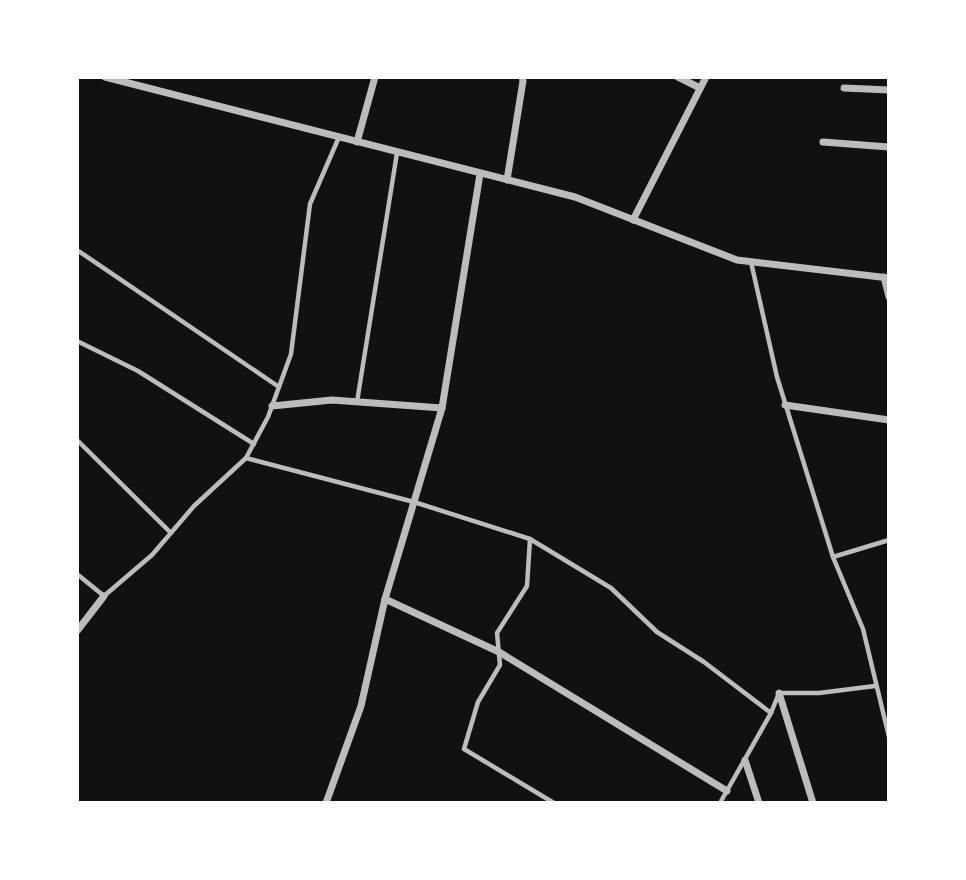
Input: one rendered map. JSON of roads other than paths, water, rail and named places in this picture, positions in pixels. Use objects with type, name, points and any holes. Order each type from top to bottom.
[{"type":"street","points":[[106,77],[575,197],[737,260],[886,278],[889,297]]},
{"type":"street","points":[[357,142],[375,77]]},
{"type":"street","points":[[507,180],[522,77]]},
{"type":"street","points":[[678,77],[700,88]]},
{"type":"street","points":[[633,220],[706,77]]},
{"type":"street","points":[[844,88],[889,90]]},
{"type":"street","points":[[823,142],[889,147]]},
{"type":"street","points":[[326,803],[360,706],[385,599],[442,408],[480,174]]},
{"type":"street","points":[[272,405],[332,400],[442,408]]},
{"type":"street","points":[[785,405],[889,420]]},
{"type":"street","points":[[77,631],[103,596]]},
{"type":"street","points":[[385,599],[499,652],[727,791]]},
{"type":"street","points":[[779,693],[813,803]]},
{"type":"street","points":[[745,760],[759,803]]},
{"type":"lane","points":[[77,574],[103,596],[152,555],[194,506],[247,458],[272,405],[291,354],[310,204],[339,137]]},
{"type":"lane","points":[[357,402],[397,153]]},
{"type":"lane","points":[[77,250],[279,387]]},
{"type":"lane","points":[[751,262],[785,405],[833,557],[863,629],[889,737]]},
{"type":"lane","points":[[77,341],[138,371],[254,444]]},
{"type":"lane","points":[[77,440],[171,533]]},
{"type":"lane","points":[[247,458],[414,502],[530,538],[611,588],[657,632],[704,662],[771,713]]},
{"type":"lane","points":[[530,538],[527,586],[497,632],[500,665],[478,702],[464,749],[554,803]]},
{"type":"lane","points":[[833,557],[889,540]]},
{"type":"lane","points":[[720,803],[771,713],[779,693],[875,686]]}]
